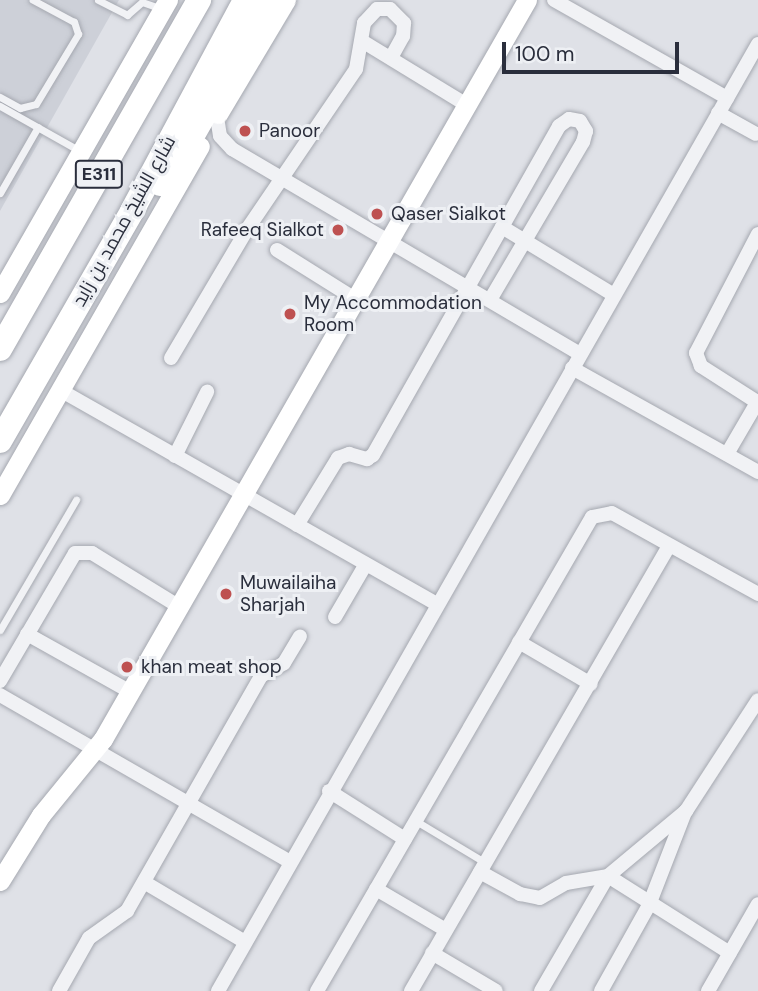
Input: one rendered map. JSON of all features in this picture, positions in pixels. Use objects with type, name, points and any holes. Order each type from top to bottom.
[{"type":"highway","name":"E311","points":[[0,349],[199,0]]},
{"type":"highway","name":"شارع الشيخ محمد بن زايد","points":[[0,441],[132,211],[245,0]]},
{"type":"highway","points":[[132,211],[181,156],[270,0]]},
{"type":"street","points":[[0,495],[286,0]]},
{"type":"street","points":[[0,881],[36,821],[97,748],[527,0]]},
{"type":"street","points":[[554,0],[727,98]]},
{"type":"street","points":[[0,293],[162,4]]},
{"type":"street","points":[[171,358],[246,231],[285,179],[356,69],[371,13],[384,8],[397,12],[405,29],[391,58]]},
{"type":"street","points":[[362,41],[467,105]]},
{"type":"street","points":[[218,991],[289,861],[758,44]]},
{"type":"street","points":[[718,113],[756,135]]},
{"type":"street","points":[[216,117],[227,146],[580,354]]},
{"type":"street","points":[[297,525],[338,458],[349,454],[367,459],[373,455],[559,126],[569,119],[580,121],[586,137],[490,300]]},
{"type":"street","points":[[502,227],[614,295]]},
{"type":"street","points":[[727,454],[758,402],[701,366],[696,353],[758,234]]},
{"type":"street","points":[[278,250],[355,299]]},
{"type":"street","points":[[572,368],[758,472]]},
{"type":"street","points":[[60,390],[437,604]]},
{"type":"street","points":[[175,456],[206,392]]},
{"type":"street","points":[[317,991],[592,517],[612,513],[758,594]]},
{"type":"street","points":[[411,991],[592,684],[669,546]]},
{"type":"street","points":[[0,681],[70,559],[79,551],[92,553],[178,606]]},
{"type":"street","points":[[335,617],[366,564]]},
{"type":"street","points":[[27,634],[129,691]]},
{"type":"street","points":[[59,991],[89,938],[127,911],[261,676],[284,663],[299,636]]},
{"type":"street","points":[[519,642],[592,684]]},
{"type":"street","points":[[0,695],[97,748],[289,861]]},
{"type":"street","points":[[601,991],[649,905],[686,811],[756,707]]},
{"type":"street","points":[[329,791],[405,839]]},
{"type":"street","points":[[541,991],[608,876],[686,811]]},
{"type":"street","points":[[483,867],[520,894],[540,898],[566,883],[608,876],[649,905],[730,953]]},
{"type":"street","points":[[144,882],[245,942]]},
{"type":"street","points":[[376,889],[446,930]]},
{"type":"street","points":[[708,991],[758,904]]},
{"type":"street","points":[[432,953],[496,991]]},
{"type":"lane","points":[[0,97],[20,108],[36,104],[78,34],[74,22],[33,0]]},
{"type":"lane","points":[[98,0],[127,15],[142,2],[162,4]]},
{"type":"lane","points":[[0,106],[81,151]]},
{"type":"lane","points":[[0,193],[38,127]]},
{"type":"lane","points":[[0,630],[76,500]]},
{"type":"lane","points":[[415,820],[483,867]]},
{"type":"shaded area","points":[[0,0],[119,0],[0,211]]},
{"type":"place","name":"Panoor","points":[[245,131]]},
{"type":"place","name":"Qaser Sialkot","points":[[377,214]]},
{"type":"place","name":"Rafeeq Sialkot","points":[[338,230]]},
{"type":"place","name":"My Accommodation Room","points":[[290,314]]},
{"type":"place","name":"Muwailaiha Sharjah","points":[[226,594]]},
{"type":"place","name":"khan meat shop","points":[[127,667]]}]
